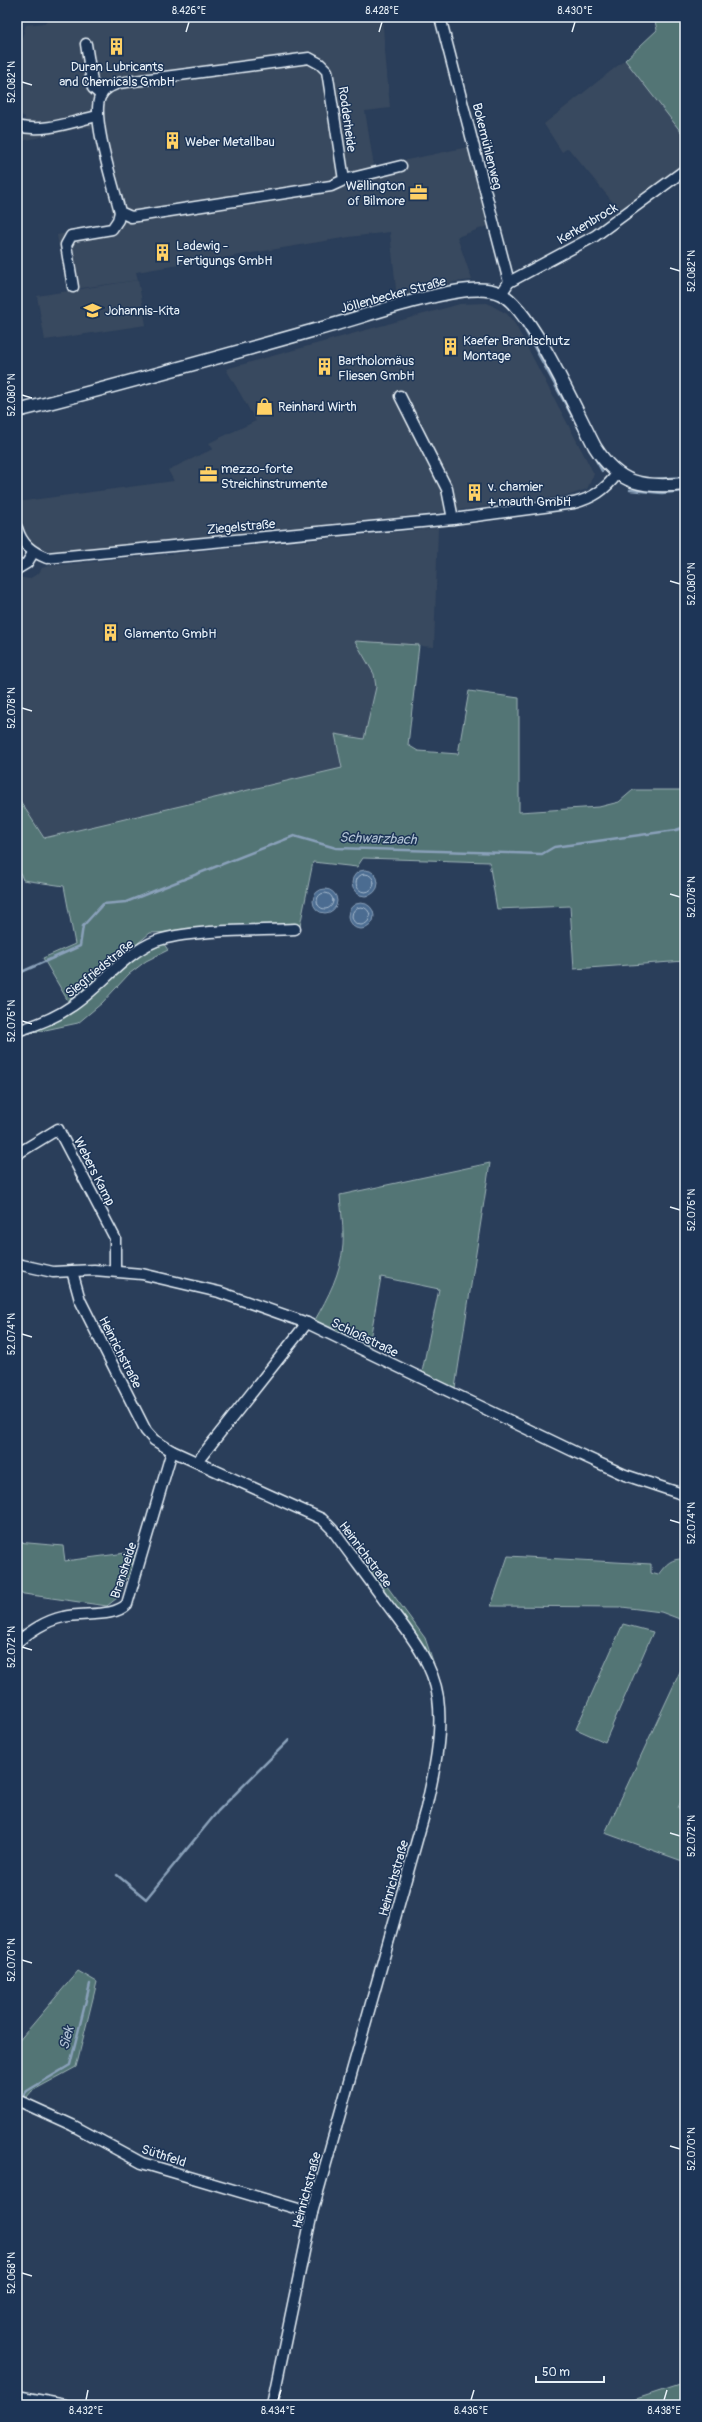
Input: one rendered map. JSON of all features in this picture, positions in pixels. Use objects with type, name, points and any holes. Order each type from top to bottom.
[{"type":"street","name":"Bokemühlenweg","points":[[440,17],[509,282]]},
{"type":"street","points":[[74,287],[66,245],[68,239],[71,236],[112,229],[118,220],[120,212],[97,116],[100,95],[93,88],[86,44]]},
{"type":"street","name":"Rodderheide","points":[[100,95],[109,86],[119,83],[309,58],[320,64],[327,71],[344,180]]},
{"type":"street","points":[[17,126],[27,129],[46,129],[97,116]]},
{"type":"street","points":[[120,212],[132,217],[331,186],[344,180],[401,166]]},
{"type":"street","name":"Kerkenbrock","points":[[501,294],[509,282],[595,236],[685,170]]},
{"type":"street","name":"Jöllenbecker Straße","points":[[17,412],[460,291],[484,290],[501,294],[529,321],[594,448],[602,460],[616,474],[644,486],[685,484]]},
{"type":"street","points":[[400,396],[447,490],[453,519]]},
{"type":"street","name":"Ziegelstraße","points":[[33,553],[47,558],[453,519],[574,504],[587,500],[603,490],[616,474]]},
{"type":"street","points":[[17,528],[24,544],[33,553],[27,563],[17,569]]},
{"type":"street","name":"Siegfriedstraße","points":[[17,1031],[42,1023],[72,1006],[137,952],[156,941],[191,935],[295,929]]},
{"type":"street","name":"Webers Kamp","points":[[17,1154],[58,1129],[115,1238],[115,1271]]},
{"type":"street","name":"Schloßstraße","points":[[17,1264],[53,1272],[115,1271],[142,1274],[186,1283],[260,1304],[307,1322],[577,1454],[625,1475],[685,1495]]},
{"type":"street","name":"Heinrichstraße","points":[[72,1272],[80,1300],[146,1431],[154,1440],[172,1451],[322,1520],[332,1529],[423,1655],[434,1680],[438,1697],[439,1714],[434,1774],[425,1815],[312,2213],[272,2405]]},
{"type":"street","points":[[197,1462],[307,1322]]},
{"type":"street","name":"Bransheide","points":[[17,1642],[31,1630],[50,1621],[83,1613],[113,1613],[122,1610],[127,1604],[172,1451]]},
{"type":"street","name":"Süthfeld","points":[[17,2100],[72,2125],[142,2163],[312,2213]]},
{"type":"street","points":[[17,2396],[65,2405]]},
{"type":"shaded area","points":[[48,17],[382,17],[390,108],[365,111],[374,167],[468,147],[490,225],[457,237],[472,280],[454,282],[397,298],[390,232],[349,237],[136,272],[138,280],[67,290],[57,235],[106,225],[113,217],[95,130],[87,127],[22,141],[25,117],[17,113],[17,53],[26,25],[46,23]]},
{"type":"shaded area","points":[[625,60],[685,137],[685,165],[621,212],[568,148],[562,152],[544,124]]},
{"type":"shaded area","name":"Johannis-Kita","points":[[138,280],[146,325],[45,340],[37,296]]},
{"type":"shaded area","points":[[487,303],[507,314],[515,324],[594,474],[587,489],[570,495],[439,513],[52,552],[32,544],[25,537],[20,525],[17,502],[174,481],[168,470],[213,449],[209,443],[256,421],[226,369],[460,304]]},
{"type":"shaded area","points":[[438,528],[434,647],[355,641],[374,674],[376,687],[364,739],[335,734],[342,768],[44,838],[17,796],[17,577],[29,579],[39,573],[42,568],[48,566]]},
{"type":"green space","points":[[654,17],[685,17],[685,137],[625,60],[657,30]]},
{"type":"green space","points":[[355,641],[419,645],[408,745],[418,751],[458,754],[469,691],[519,698],[519,812],[599,807],[619,802],[633,790],[685,790],[685,961],[574,969],[570,906],[497,909],[489,862],[363,858],[357,867],[313,862],[300,926],[150,933],[68,1001],[43,958],[75,944],[64,886],[23,880],[17,865],[17,796],[44,838],[342,768],[335,734],[364,739],[376,687],[374,674]]},
{"type":"green space","points":[[164,944],[168,950],[146,961],[129,974],[102,1003],[78,1023],[17,1036],[17,1034],[75,1009],[140,955]]},
{"type":"green space","points":[[490,1163],[455,1388],[422,1372],[439,1289],[381,1277],[369,1345],[315,1320],[325,1303],[337,1275],[342,1255],[343,1233],[340,1195]]},
{"type":"green space","points":[[17,1542],[63,1546],[65,1561],[141,1551],[132,1580],[126,1578],[117,1598],[107,1606],[17,1593]]},
{"type":"green space","points":[[508,1556],[651,1564],[651,1573],[658,1575],[669,1562],[685,1559],[685,1621],[661,1612],[622,1607],[491,1606]]},
{"type":"green space","points":[[362,1561],[378,1574],[425,1638],[434,1664]]},
{"type":"green space","points":[[623,1624],[653,1632],[605,1742],[576,1729]]},
{"type":"green space","points":[[685,1661],[685,1792],[678,1808],[685,1811],[685,1862],[605,1833]]},
{"type":"green space","points":[[78,1971],[97,1982],[76,2067],[32,2091],[26,2098],[17,2096],[17,2043]]},
{"type":"green space","points":[[685,2383],[685,2405],[618,2405]]},
{"type":"water","points":[[365,870],[374,874],[378,883],[374,892],[365,896],[356,892],[352,883],[356,874]]},
{"type":"water","points":[[325,889],[333,893],[337,901],[333,909],[325,913],[317,909],[313,901],[317,893]]},
{"type":"water","points":[[361,903],[370,907],[374,916],[370,925],[361,929],[352,925],[348,916],[352,907]]},
{"type":"waterway","points":[[520,321],[602,471]]},
{"type":"waterway","points":[[654,479],[685,477]]},
{"type":"waterway","points":[[630,490],[662,493],[685,491]]},
{"type":"waterway","name":"Schwarzbach","points":[[17,974],[80,946],[83,926],[103,904],[126,902],[294,836],[336,848],[542,854],[554,847],[676,830],[685,827]]},
{"type":"waterway","points":[[117,1875],[146,1899],[218,1811],[289,1740]]},
{"type":"waterway","name":"Siek","points":[[22,2097],[27,2091],[70,2065],[90,1984]]},
{"type":"place","name":"Duran Lubricants and Chemicals GmbH","points":[[117,47]]},
{"type":"place","name":"Weber Metallbau","points":[[172,141]]},
{"type":"place","name":"Wellington of Bilmore","points":[[418,192]]},
{"type":"place","name":"Ladewig - Fertigungs GmbH","points":[[163,252]]},
{"type":"place","name":"Johannis-Kita","points":[[92,310]]},
{"type":"place","name":"Kaefer Brandschutz Montage","points":[[450,347]]},
{"type":"place","name":"Bartholomäus Fliesen GmbH","points":[[325,367]]},
{"type":"place","name":"Reinhard Wirth","points":[[265,406]]},
{"type":"place","name":"mezzo-forte Streichinstrumente","points":[[208,475]]},
{"type":"place","name":"v. chamier + mauth GmbH","points":[[475,493]]},
{"type":"place","name":"Glamento GmbH","points":[[111,633]]}]
